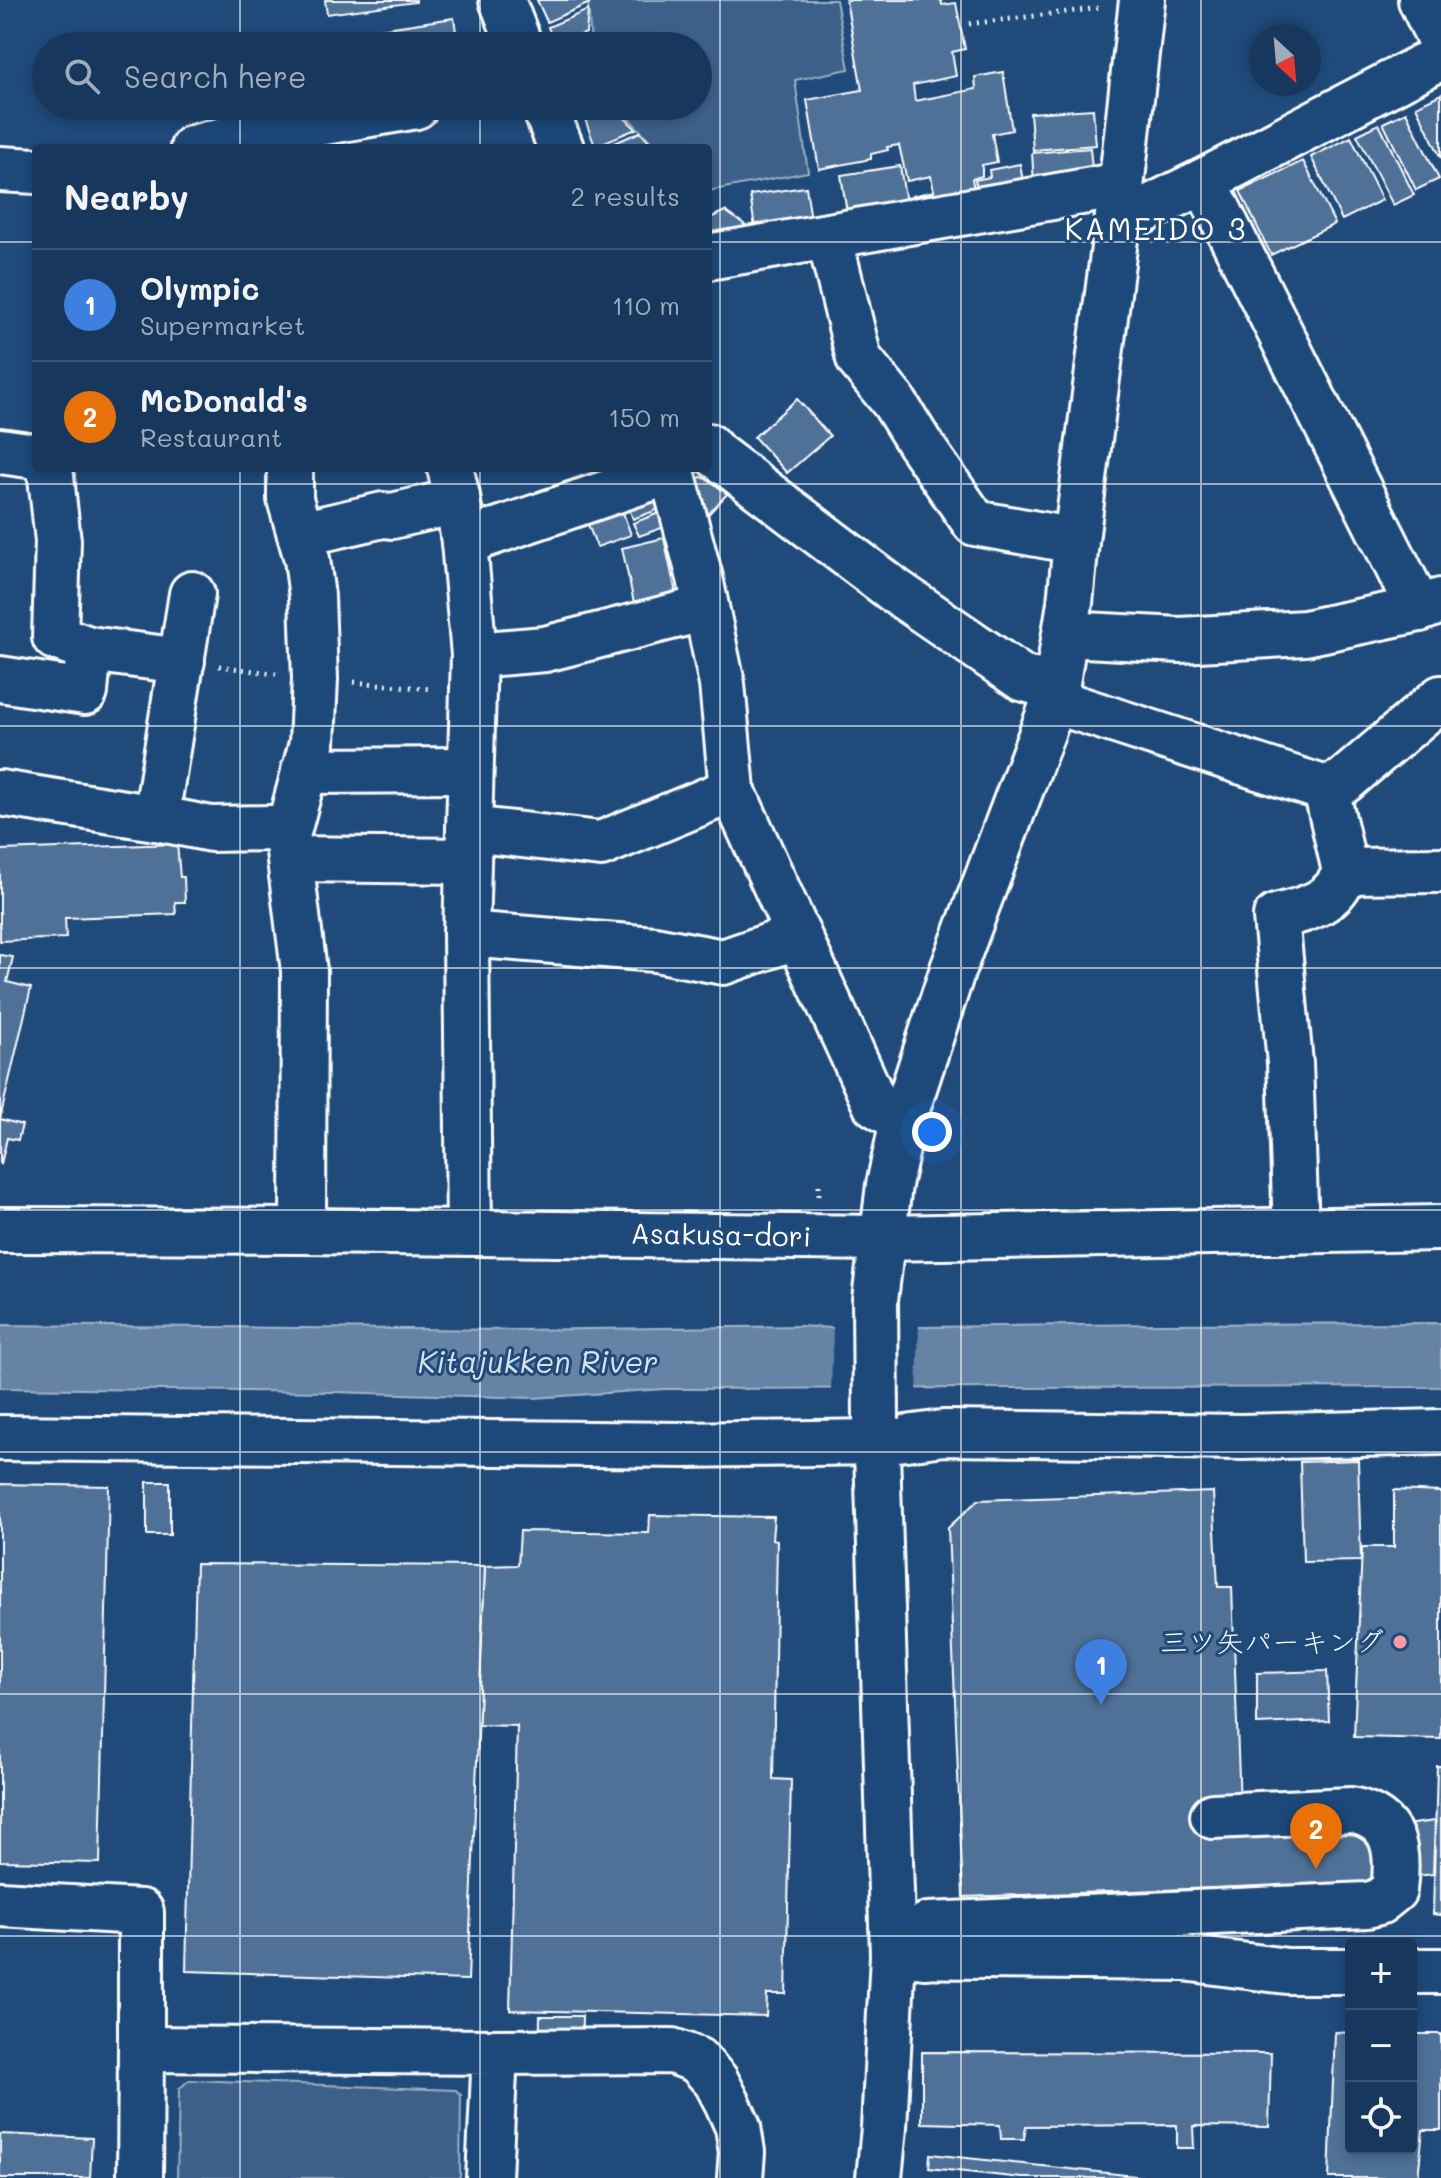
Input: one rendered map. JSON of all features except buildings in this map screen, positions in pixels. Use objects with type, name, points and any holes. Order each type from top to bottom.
[{"type":"street","points":[[502,0],[515,32]]},
{"type":"street","points":[[1421,0],[1441,42]]},
{"type":"street","points":[[879,2178],[909,1955],[875,1431],[875,1300],[889,1185],[903,1121],[953,969],[1055,694],[1066,634],[1119,204],[1124,4]]},
{"type":"street","points":[[712,256],[829,236],[1119,204],[1204,181],[1441,57]]},
{"type":"street","points":[[227,144],[364,132],[388,120]]},
{"type":"street","points":[[550,120],[559,144]]},
{"type":"street","points":[[0,169],[32,171]]},
{"type":"street","points":[[1066,634],[1180,640],[1305,633],[1430,605],[1204,181]]},
{"type":"street","points":[[829,236],[859,359],[894,402],[975,523],[1076,541]]},
{"type":"street","points":[[712,450],[894,590],[1022,678],[1055,694],[1326,789],[1344,781],[1441,698]]},
{"type":"street","points":[[0,451],[32,455]]},
{"type":"street","points":[[50,472],[58,541],[55,637],[89,649],[182,661]]},
{"type":"street","points":[[290,472],[290,499],[307,559],[312,597],[315,679],[312,743],[288,848],[304,971],[303,1231]]},
{"type":"street","points":[[300,534],[383,515],[658,472]]},
{"type":"street","points":[[672,472],[700,578],[722,684],[732,790],[875,1104],[903,1121]]},
{"type":"street","points":[[457,504],[474,655],[466,934],[469,1232]]},
{"type":"street","points":[[156,818],[192,594]]},
{"type":"street","points":[[474,655],[545,649],[706,608]]},
{"type":"street","points":[[0,679],[85,692],[89,649]]},
{"type":"street","points":[[304,771],[470,770]]},
{"type":"street","points":[[1296,1231],[1290,1063],[1276,917],[1322,902],[1340,887],[1345,871],[1326,789]]},
{"type":"street","points":[[288,848],[601,844],[732,790]]},
{"type":"street","points":[[0,793],[211,829],[271,828],[288,848]]},
{"type":"street","points":[[1345,871],[1441,870]]},
{"type":"street","points":[[466,934],[655,949],[723,962],[798,936]]},
{"type":"street","name":"Asakusa-dori","points":[[0,1230],[882,1238],[1441,1228]]},
{"type":"street","points":[[0,1438],[521,1445],[761,1444],[875,1431],[1242,1437],[1441,1432]]},
{"type":"street","points":[[909,1955],[928,1925],[1367,1905],[1379,1902],[1394,1890],[1397,1869],[1395,1845],[1390,1834],[1368,1813],[1351,1810],[1213,1816]]},
{"type":"street","points":[[0,1904],[141,1912],[140,2178]]},
{"type":"street","points":[[909,1955],[1184,1958],[1287,1971],[1345,1971]]},
{"type":"street","points":[[1417,1971],[1441,1971]]},
{"type":"street","points":[[141,2049],[672,2051],[697,2060],[716,2081],[738,2127],[742,2152],[740,2178]]},
{"type":"street","points":[[489,2178],[495,2052]]},
{"type":"path","points":[[969,24],[1124,4]]},
{"type":"shaded area","points":[[588,0],[836,0],[849,69],[795,80],[808,172],[712,190],[712,144],[653,144],[630,120],[712,120],[712,32],[590,32]]},
{"type":"shaded area","points":[[189,2080],[456,2090],[461,2095],[460,2176],[177,2178],[179,2089]]},
{"type":"water","name":"Kitajukken River","points":[[1441,1323],[1441,1387],[665,1389],[534,1398],[0,1388],[0,1325],[514,1330]]},
{"type":"pier","points":[[919,1323],[917,1392],[831,1393],[833,1324]]},
{"type":"place","name":"三ツ矢パーキング","points":[[1400,1642]]},
{"type":"place","name":"Olympic","points":[[1101,1705]]},
{"type":"place","name":"McDonald's","points":[[1316,1869]]},
{"type":"district","name":"KAMEIDO 3","points":[[1156,230]]}]
